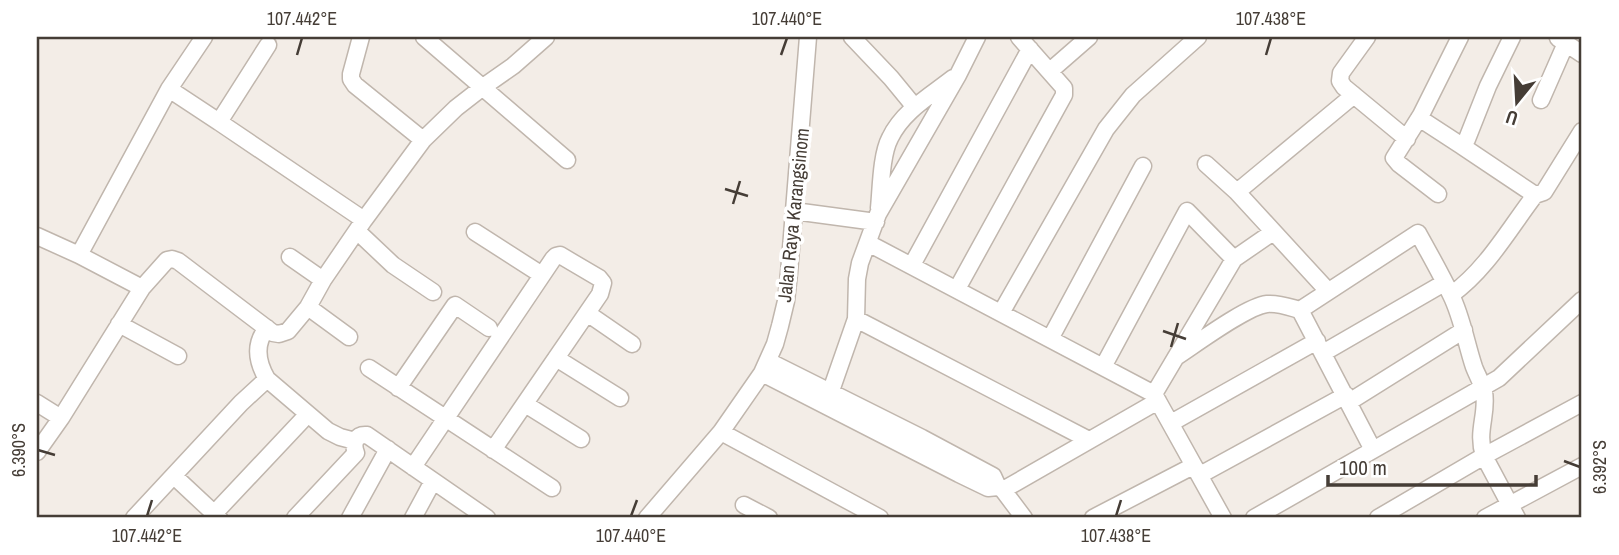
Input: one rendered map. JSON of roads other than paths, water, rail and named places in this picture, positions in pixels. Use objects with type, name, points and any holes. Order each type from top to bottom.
[{"type":"street","points":[[79,255],[169,89],[204,37]]},
{"type":"street","points":[[219,122],[270,41],[253,37]]},
{"type":"street","points":[[361,37],[351,79],[423,140]]},
{"type":"street","points":[[424,37],[567,160]]},
{"type":"street","points":[[37,452],[142,288],[162,263],[172,259],[178,261],[267,328],[283,334],[308,307],[360,225],[423,140],[456,108],[513,66],[545,37]]},
{"type":"street","name":"Jalan Raya Karangsinom","points":[[647,518],[721,432],[765,367],[775,344],[786,301],[808,37]]},
{"type":"street","points":[[852,37],[915,106]]},
{"type":"street","points":[[829,399],[856,319],[856,279],[877,218],[977,37]]},
{"type":"street","points":[[1050,71],[1089,37]]},
{"type":"street","points":[[1001,313],[1106,129],[1133,95],[1198,37]]},
{"type":"street","points":[[1367,37],[1341,73],[1340,81],[1406,139]]},
{"type":"street","points":[[1438,194],[1394,158],[1419,118],[1460,37]]},
{"type":"street","points":[[1462,146],[1512,37]]},
{"type":"street","points":[[1541,100],[1561,40],[1582,54]]},
{"type":"street","points":[[912,265],[1024,43],[1064,88],[1062,100],[957,289]]},
{"type":"street","points":[[877,218],[888,140],[915,106],[958,75]]},
{"type":"street","points":[[169,89],[219,122],[360,225],[393,265],[433,292]]},
{"type":"street","points":[[1237,192],[1354,95]]},
{"type":"street","points":[[1419,118],[1535,195]]},
{"type":"street","points":[[1171,424],[1320,347],[1448,289],[1462,287],[1492,255],[1535,195],[1544,191],[1582,131]]},
{"type":"street","points":[[1206,164],[1237,192],[1328,291]]},
{"type":"street","points":[[1050,339],[1143,166]]},
{"type":"street","points":[[794,211],[877,218]]},
{"type":"street","points":[[1103,367],[1187,211],[1234,259]]},
{"type":"street","points":[[475,232],[542,275]]},
{"type":"street","points":[[1001,489],[1089,440],[1156,398],[1176,357],[1234,259],[1273,232]]},
{"type":"street","points":[[1176,357],[1247,311],[1263,304],[1300,310],[1418,233],[1448,289],[1464,330],[1485,395],[1480,441],[1484,456],[1513,511]]},
{"type":"street","points":[[37,236],[142,288]]},
{"type":"street","points":[[868,243],[1103,367],[1156,398],[1223,518]]},
{"type":"street","points":[[414,467],[553,259],[560,255],[599,278],[603,283],[602,289],[493,450]]},
{"type":"street","points":[[290,257],[323,280]]},
{"type":"street","points":[[1254,518],[1499,378],[1582,300]]},
{"type":"street","points":[[398,388],[455,305],[489,328]]},
{"type":"street","points":[[308,307],[349,337]]},
{"type":"street","points":[[1300,310],[1373,450]]},
{"type":"street","points":[[587,313],[632,344]]},
{"type":"street","points":[[856,319],[1089,440]]},
{"type":"street","points":[[119,324],[178,356]]},
{"type":"street","points":[[267,328],[261,335],[258,346],[267,379],[328,431],[355,447],[377,468]]},
{"type":"street","points":[[1093,518],[1347,399],[1464,330]]},
{"type":"street","points":[[556,358],[620,398]]},
{"type":"street","points":[[765,367],[829,399],[922,438],[993,476],[1024,518]]},
{"type":"street","points":[[369,368],[552,488]]},
{"type":"street","points":[[134,518],[241,403],[267,379]]},
{"type":"street","points":[[37,403],[61,418]]},
{"type":"street","points":[[1378,518],[1582,403]]},
{"type":"street","points":[[525,404],[581,439]]},
{"type":"street","points":[[174,476],[214,517],[307,414]]},
{"type":"street","points":[[721,432],[880,518]]},
{"type":"street","points":[[295,518],[355,447],[358,436],[367,435],[487,518]]},
{"type":"street","points":[[350,518],[388,449]]},
{"type":"street","points":[[1485,518],[1513,511],[1582,466]]},
{"type":"street","points":[[413,518],[433,481]]},
{"type":"street","points":[[744,505],[769,518]]}]
